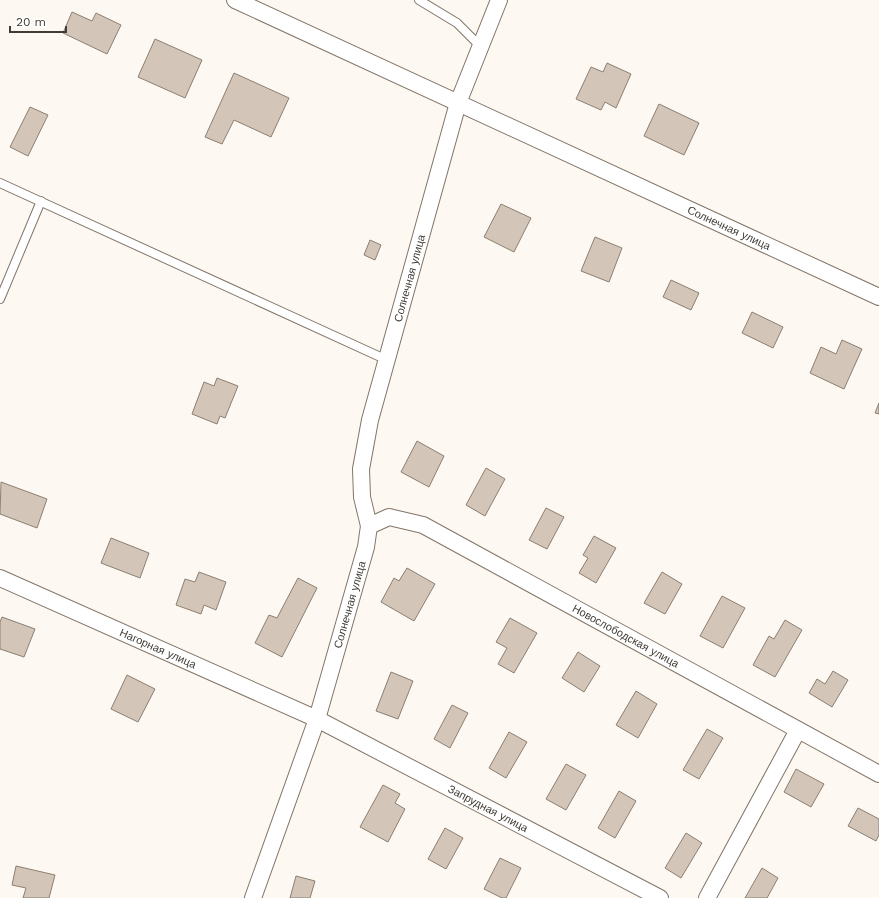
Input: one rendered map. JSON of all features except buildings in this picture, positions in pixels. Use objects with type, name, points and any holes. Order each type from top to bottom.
[{"type":"street","points":[[235,0],[458,103],[499,0]]},
{"type":"street","name":"Солнечная улица","points":[[253,898],[317,719],[366,547],[369,526],[362,497],[361,470],[370,420],[458,103],[879,297]]},
{"type":"street","name":"Новослободская улица","points":[[369,526],[389,517],[423,525],[879,774]]},
{"type":"street","name":"Нагорная улица","points":[[0,578],[317,719]]},
{"type":"street","name":"Запрудная улица","points":[[317,719],[660,898]]},
{"type":"street","points":[[707,898],[798,730]]},
{"type":"lane","points":[[419,0],[458,23],[481,46]]},
{"type":"lane","points":[[0,183],[387,360]]},
{"type":"lane","points":[[0,299],[41,201]]}]
